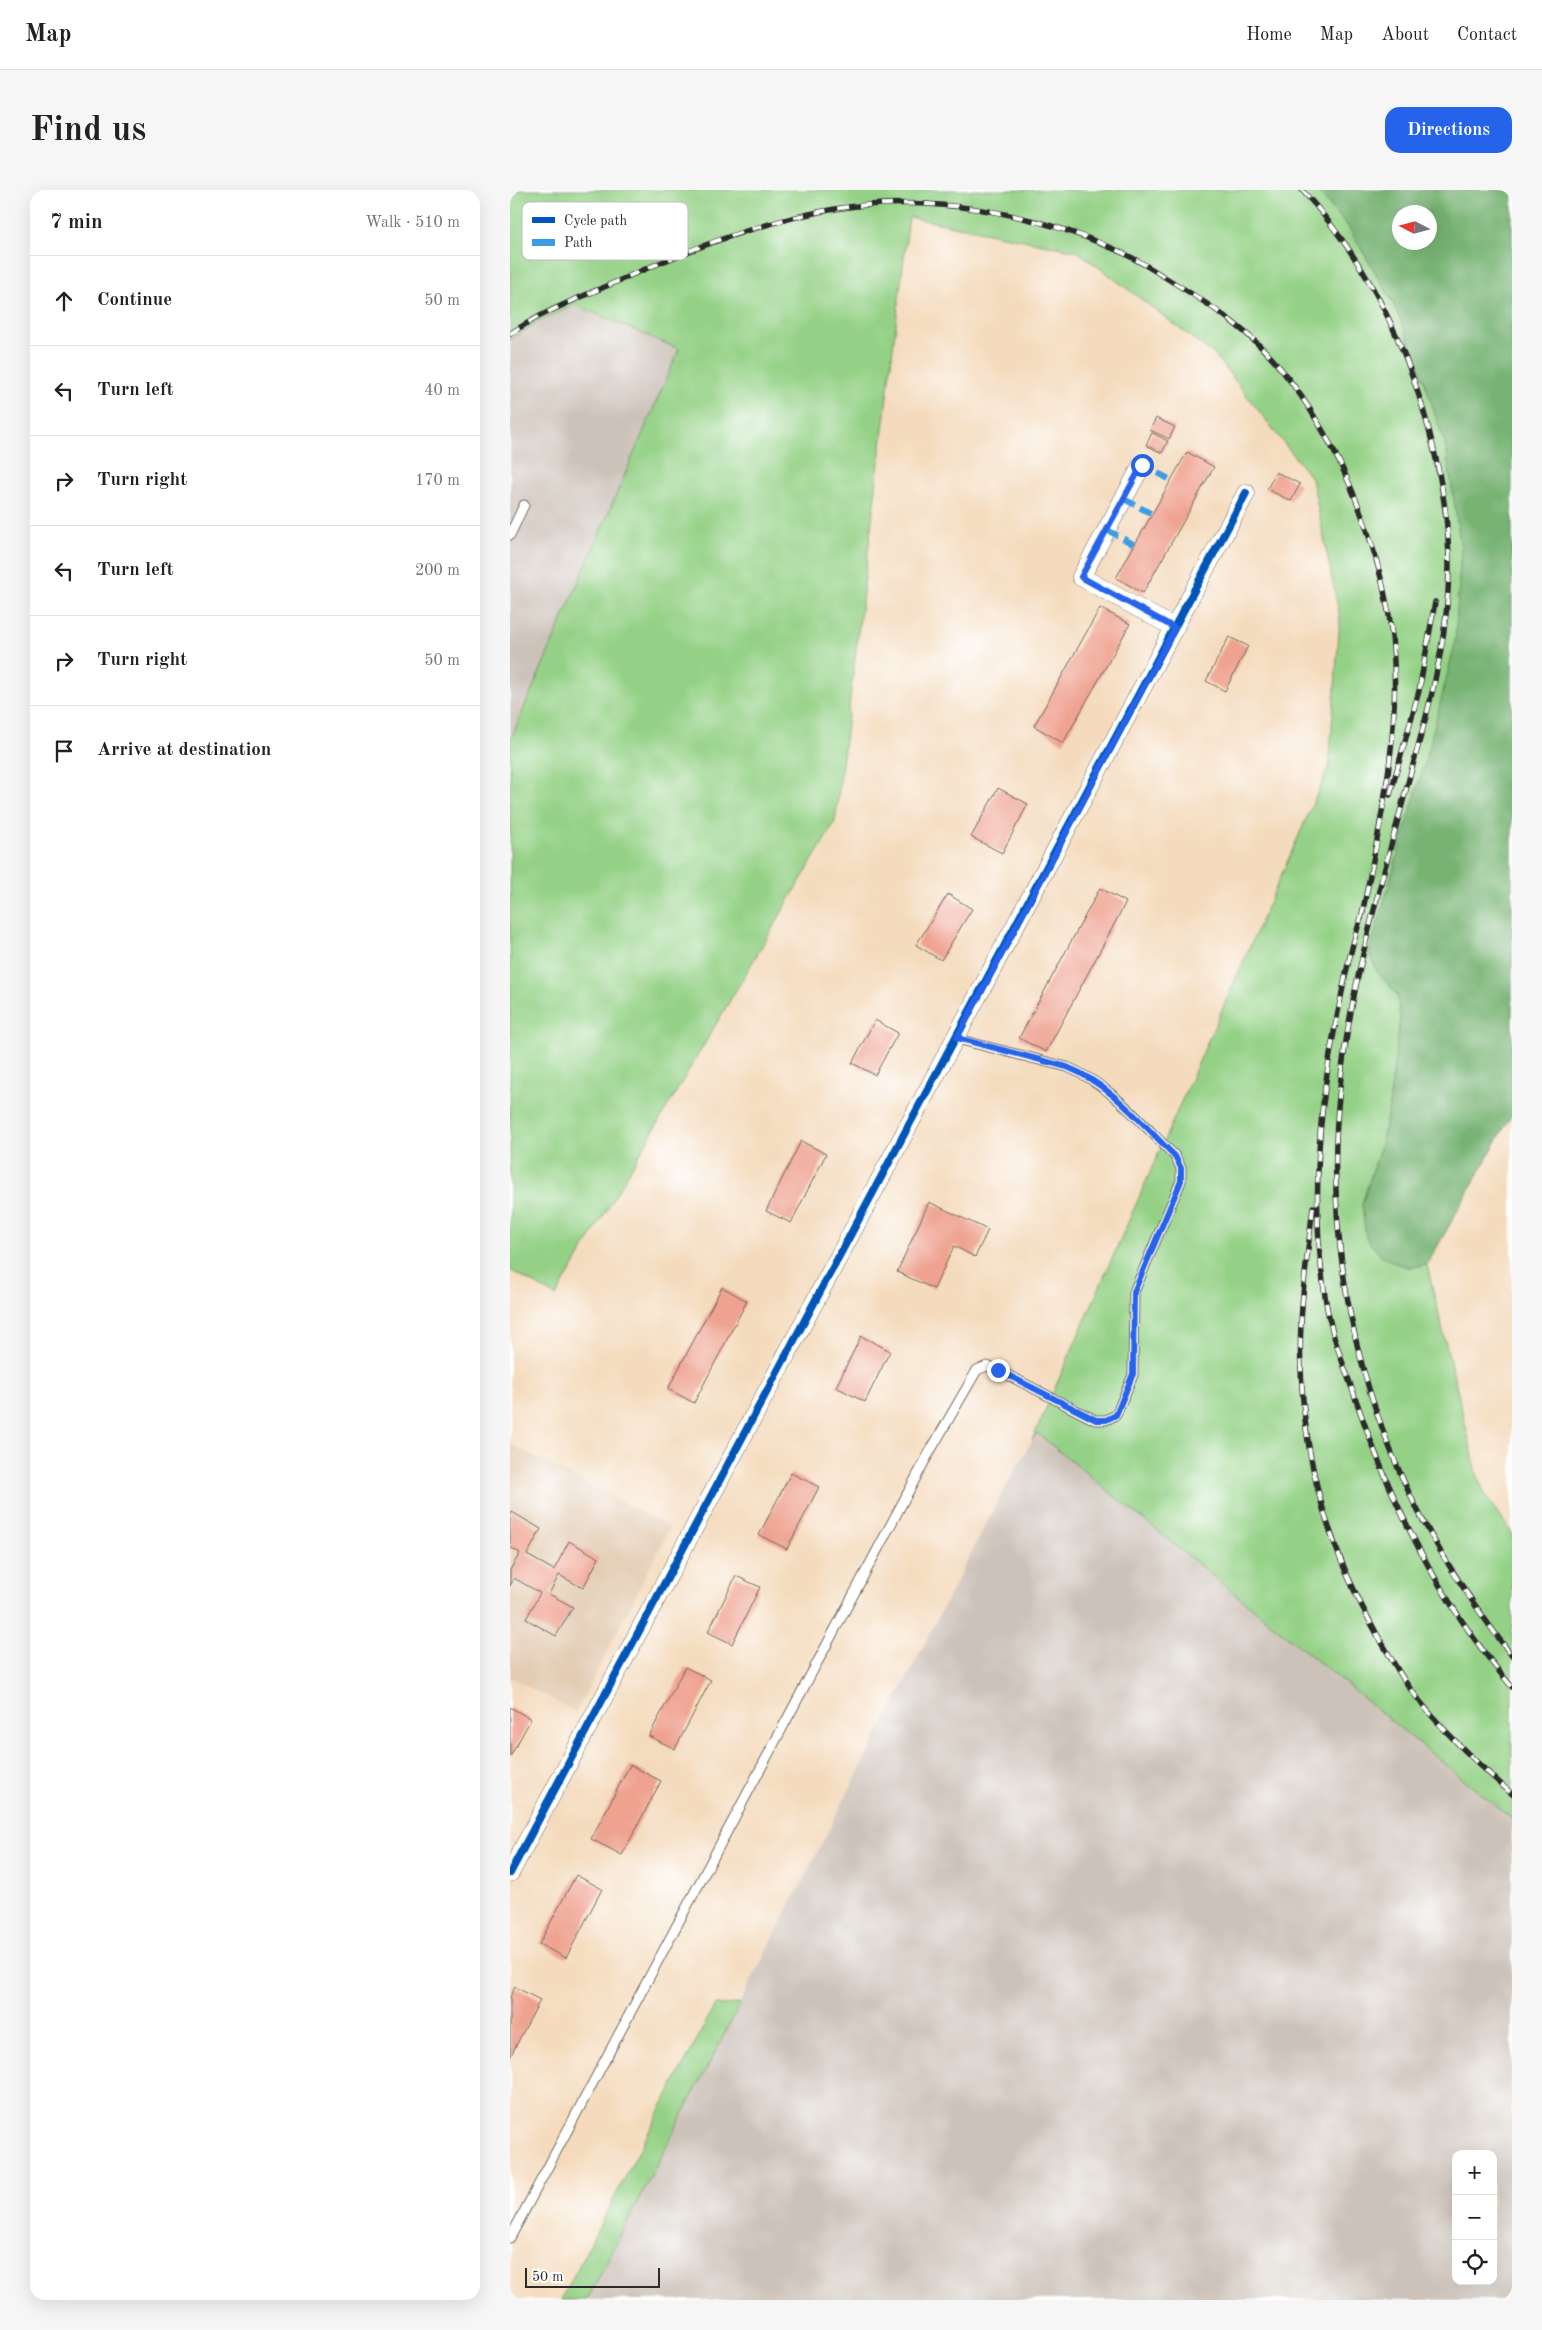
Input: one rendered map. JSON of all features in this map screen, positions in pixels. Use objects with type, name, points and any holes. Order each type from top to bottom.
[{"type":"street","points":[[1142,465],[1081,577],[1175,628]]},
{"type":"street","points":[[510,1873],[1246,493]]},
{"type":"lane","points":[[510,535],[524,505]]},
{"type":"lane","points":[[510,2238],[919,1472],[977,1370],[987,1366],[998,1370],[1096,1420],[1106,1420],[1116,1415],[1133,1374],[1134,1292],[1181,1181],[1181,1168],[1175,1156],[1100,1084],[1084,1074],[1067,1067],[957,1038]]},
{"type":"shaded area","points":[[575,305],[680,349],[510,741],[510,340],[536,323]]},
{"type":"shaded area","points":[[1037,1432],[1512,1819],[1512,2300],[587,2300],[1001,1495]]},
{"type":"shaded area","points":[[510,1444],[670,1527],[576,1712],[510,1677]]},
{"type":"green space","points":[[510,190],[1317,190],[1347,225],[1392,301],[1418,362],[1446,447],[1461,548],[1455,644],[1429,748],[1369,953],[1377,971],[1397,995],[1400,1017],[1389,1106],[1381,1145],[1362,1204],[1366,1238],[1392,1262],[1408,1267],[1427,1265],[1479,1481],[1487,1498],[1512,1533],[1512,1819],[1037,1433],[1032,1440],[1329,767],[1340,618],[1312,479],[1215,355],[1077,251],[909,217],[835,822],[556,1296],[510,1270],[510,741],[679,349],[575,305],[536,323],[510,340]]},
{"type":"green space","points":[[1317,190],[1512,190],[1512,1114],[1427,1265],[1408,1267],[1392,1262],[1378,1253],[1366,1238],[1362,1204],[1381,1145],[1389,1106],[1400,1017],[1397,995],[1377,971],[1369,953],[1429,748],[1455,644],[1461,548],[1446,447],[1418,362],[1392,300],[1347,225]]},
{"type":"green space","points":[[740,2004],[587,2300],[561,2300],[715,2005]]},
{"type":"building","points":[[1156,418],[1175,427],[1169,439],[1150,430]]},
{"type":"building","points":[[1152,433],[1168,441],[1162,453],[1146,445]]},
{"type":"building","points":[[1187,452],[1214,467],[1143,593],[1116,578]]},
{"type":"building","points":[[1276,472],[1300,484],[1291,501],[1267,489]]},
{"type":"building","points":[[1100,608],[1130,624],[1063,743],[1034,726]]},
{"type":"building","points":[[1229,637],[1248,646],[1225,691],[1206,681]]},
{"type":"building","points":[[998,788],[1028,804],[1002,853],[971,837]]},
{"type":"building","points":[[1100,888],[1126,902],[1046,1052],[1019,1038]]},
{"type":"building","points":[[948,894],[972,909],[941,960],[916,945]]},
{"type":"building","points":[[875,1020],[898,1033],[875,1075],[852,1063]]},
{"type":"building","points":[[801,1141],[826,1154],[791,1223],[766,1211]]},
{"type":"building","points":[[929,1202],[988,1230],[975,1257],[954,1246],[934,1289],[897,1272]]},
{"type":"building","points":[[722,1287],[747,1301],[694,1403],[668,1389]]},
{"type":"building","points":[[861,1336],[890,1351],[865,1402],[836,1387]]},
{"type":"building","points":[[791,1473],[819,1487],[787,1549],[759,1535]]},
{"type":"building","points":[[512,1512],[541,1529],[527,1555],[554,1570],[569,1541],[599,1558],[583,1588],[559,1575],[549,1594],[573,1607],[556,1636],[526,1619],[540,1593],[514,1578],[510,1586],[510,1570],[520,1553],[510,1547],[510,1516]]},
{"type":"building","points":[[736,1576],[760,1587],[732,1644],[708,1632]]},
{"type":"building","points":[[685,1667],[711,1680],[675,1749],[649,1736]]},
{"type":"building","points":[[510,1707],[531,1719],[510,1757]]},
{"type":"building","points":[[630,1765],[661,1781],[622,1855],[591,1839]]},
{"type":"building","points":[[576,1875],[602,1889],[566,1958],[539,1944]]},
{"type":"building","points":[[515,1987],[540,2000],[510,2057],[510,1997]]},
{"type":"railway","points":[[1302,190],[1340,237],[1373,288],[1387,315],[1410,370],[1420,399],[1439,470],[1446,518],[1449,567],[1446,617],[1438,667],[1367,937],[1358,975],[1345,1050],[1336,1137],[1336,1188],[1339,1239],[1346,1290],[1356,1340],[1369,1389],[1405,1484],[1440,1551],[1482,1615],[1512,1656]]},
{"type":"railway","points":[[688,252],[755,228],[835,209],[870,205],[906,204],[942,205],[977,209],[1048,225],[1122,253],[1146,265],[1205,302],[1258,344],[1281,369],[1301,396],[1336,454],[1363,517],[1382,582],[1389,615],[1395,690],[1393,729],[1383,807],[1361,919]]},
{"type":"railway","points":[[510,334],[523,325],[566,303],[667,260]]},
{"type":"railway","points":[[1390,795],[1419,691],[1435,602]]},
{"type":"railway","points":[[1363,912],[1351,950],[1330,1052],[1321,1123],[1318,1159],[1318,1230],[1328,1314],[1338,1350],[1369,1437],[1401,1513],[1420,1550],[1461,1620],[1512,1687]]},
{"type":"railway","points":[[1313,1207],[1302,1308],[1300,1349],[1303,1405],[1314,1474],[1333,1540],[1361,1604],[1407,1684],[1446,1732],[1512,1794]]},
{"type":"marked path","points":[[1142,465],[1171,480]]},
{"type":"marked path","points":[[1124,499],[1152,514]]},
{"type":"marked path","points":[[1107,530],[1135,545]]},
{"type":"cycle path","points":[[510,1873],[1246,493]]},
{"type":"route","points":[[998,1370],[1096,1420],[1106,1420],[1116,1415],[1133,1374],[1134,1292],[1181,1181],[1181,1168],[1175,1156],[1100,1084],[1084,1074],[1067,1067],[957,1038],[1175,628],[1081,577],[1142,465]]}]
